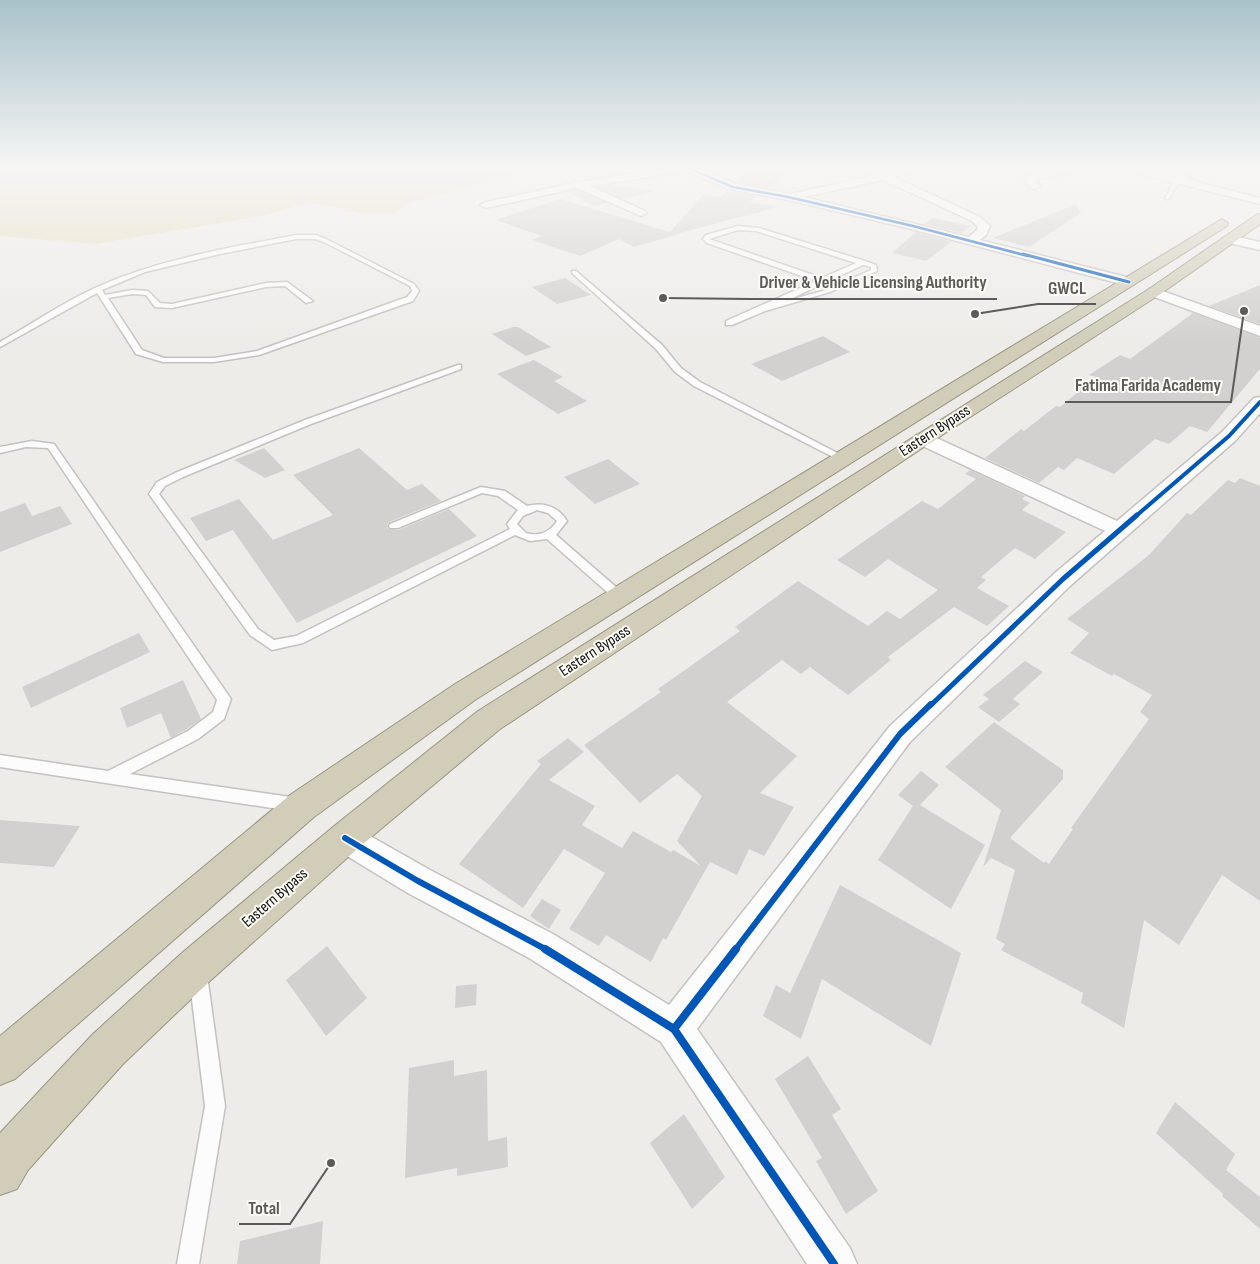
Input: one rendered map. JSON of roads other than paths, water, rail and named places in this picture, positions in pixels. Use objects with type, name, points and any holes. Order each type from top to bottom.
[{"type":"highway","name":"Eastern Bypass","points":[[0,1172],[12,1154],[108,1049],[197,966],[345,838],[489,720],[923,439],[1231,226]]},
{"type":"highway","name":"Eastern Bypass","points":[[0,1064],[302,806],[466,692],[844,459],[1228,239],[1241,226]]},
{"type":"street","points":[[909,226],[1142,287],[1260,331]]},
{"type":"street","points":[[971,241],[982,232],[984,226]]},
{"type":"street","points":[[1228,239],[1260,246]]},
{"type":"street","points":[[674,1029],[900,734],[1063,578],[1229,436],[1260,402]]},
{"type":"street","points":[[923,439],[1120,530]]},
{"type":"street","points":[[345,838],[418,881],[541,946],[674,1029],[834,1264]]},
{"type":"lane","points":[[729,323],[766,309],[828,291],[874,271],[874,266],[757,229],[738,228],[708,236],[706,239],[709,242],[820,280]]},
{"type":"lane","points":[[0,346],[98,288],[143,271],[220,252],[296,237],[316,237],[412,285],[416,291],[410,299],[259,353],[214,360],[163,360],[139,352],[98,288]]},
{"type":"lane","points":[[766,309],[820,280],[863,262]]},
{"type":"lane","points":[[574,272],[659,347],[678,370],[697,384],[844,459]]},
{"type":"lane","points":[[104,297],[132,292],[148,293],[158,305],[172,306],[266,285],[287,284],[309,301]]},
{"type":"lane","points":[[811,285],[828,291]]},
{"type":"lane","points":[[458,367],[308,422],[179,474],[161,484],[154,494],[254,632],[272,645],[299,640],[515,531]]},
{"type":"lane","points":[[0,450],[18,444],[38,442],[51,446],[224,699],[219,715],[193,734],[108,778]]},
{"type":"lane","points":[[394,526],[481,490],[501,493],[525,510]]},
{"type":"lane","points":[[543,508],[558,514],[562,521],[559,529],[549,535],[537,538],[524,536],[515,531],[512,524],[516,516],[525,510],[543,508]]},
{"type":"lane","points":[[549,535],[620,597]]},
{"type":"lane","points":[[0,761],[302,806]]},
{"type":"lane","points":[[188,1264],[215,1106],[197,966]]},
{"type":"place","name":"Driver & Vehicle Licensing Authority","points":[[663,298]]},
{"type":"place","name":"Fatima Farida Academy","points":[[1244,311]]},
{"type":"place","name":"GWCL","points":[[975,314]]},
{"type":"place","name":"Total","points":[[331,1163]]}]
